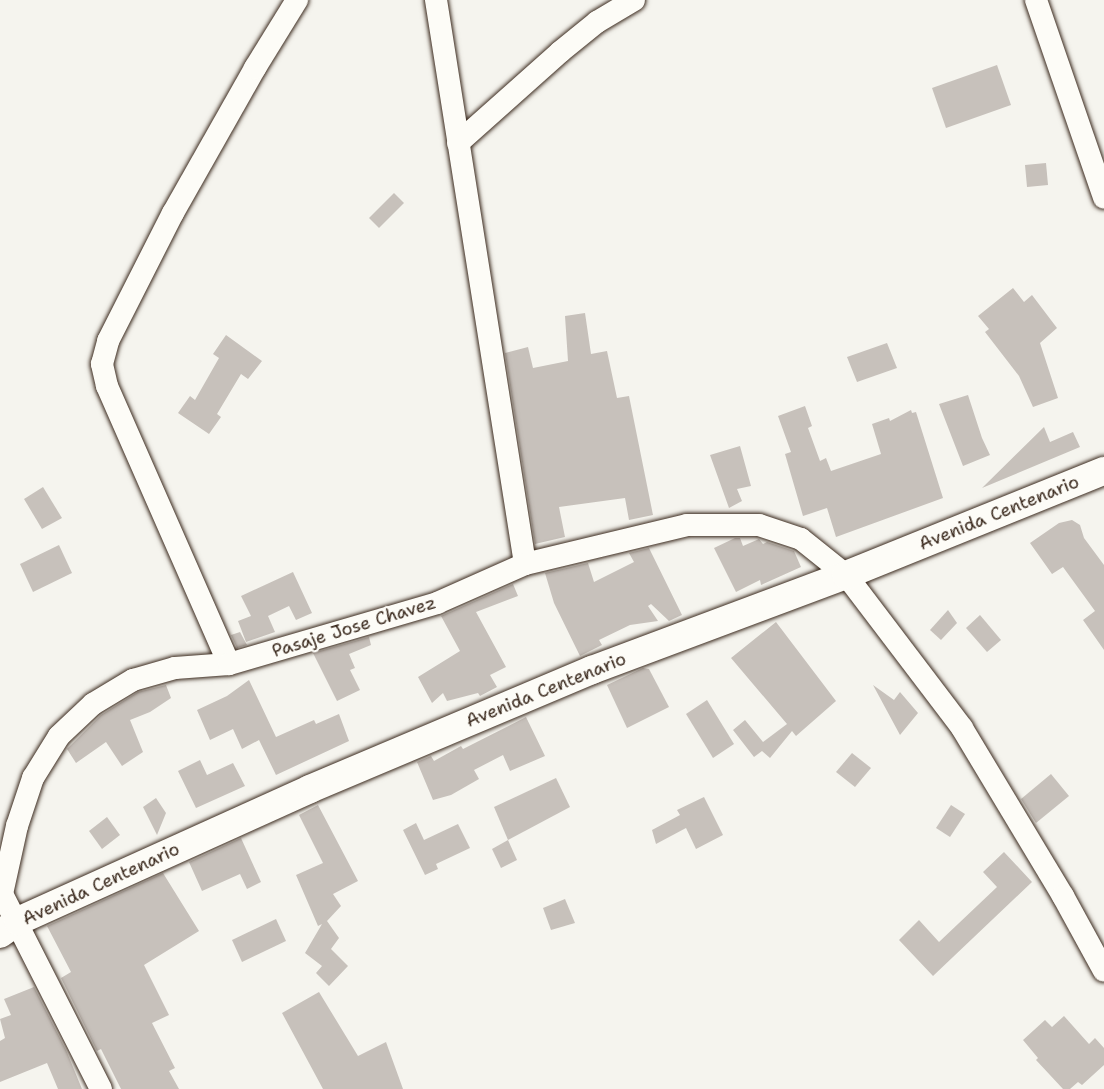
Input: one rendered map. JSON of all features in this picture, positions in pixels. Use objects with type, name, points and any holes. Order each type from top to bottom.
[{"type":"main road","name":"Avenida Centenario","points":[[9,928],[310,789],[581,674],[846,575],[1104,471]]},
{"type":"street","points":[[229,664],[107,386],[102,364],[108,341],[173,213],[255,68],[297,0]]},
{"type":"street","points":[[436,0],[525,564]]},
{"type":"street","points":[[458,143],[560,51],[597,22],[634,0]]},
{"type":"street","points":[[1036,0],[1104,198]]},
{"type":"street","name":"Pasaje Jose Chavez","points":[[101,1089],[9,928],[1,892],[17,826],[33,778],[59,736],[93,704],[133,680],[175,668],[229,664],[437,603],[525,564],[687,525],[759,525],[801,539],[846,575],[962,728],[1063,896],[1104,971]]},
{"type":"building","points":[[997,65],[1011,105],[946,128],[932,88]]},
{"type":"building","points":[[1046,163],[1048,185],[1027,187],[1025,165]]},
{"type":"building","points":[[394,193],[404,203],[379,228],[369,218]]},
{"type":"building","points":[[1013,288],[1024,302],[1032,295],[1057,328],[1040,343],[1058,398],[1033,407],[1019,376],[985,332],[989,329],[978,316]]},
{"type":"building","points":[[585,313],[591,354],[607,351],[617,398],[629,396],[653,515],[629,520],[625,498],[559,507],[565,537],[535,544],[505,353],[528,347],[533,368],[568,361],[565,316]]},
{"type":"building","points":[[226,335],[262,361],[248,379],[241,374],[217,414],[221,417],[209,434],[178,413],[190,396],[195,400],[219,358],[213,354]]},
{"type":"building","points":[[887,343],[897,368],[857,382],[847,357]]},
{"type":"building","points":[[968,395],[990,455],[963,466],[939,404]]},
{"type":"building","points":[[805,406],[812,426],[808,428],[820,461],[826,458],[831,471],[881,454],[872,424],[889,418],[890,421],[911,410],[912,413],[916,412],[943,498],[836,537],[827,508],[803,516],[785,454],[791,452],[778,416]]},
{"type":"building","points":[[1044,427],[1050,442],[1073,432],[1080,447],[982,488]]},
{"type":"building","points":[[740,446],[751,486],[737,489],[742,501],[729,508],[710,455]]},
{"type":"building","points":[[43,487],[62,518],[42,529],[24,499]]},
{"type":"building","points":[[1072,520],[1080,525],[1084,538],[1104,565],[1104,650],[1083,620],[1095,611],[1063,567],[1052,574],[1030,543],[1059,523]]},
{"type":"building","points":[[740,538],[743,546],[759,539],[763,544],[767,542],[794,551],[801,567],[761,585],[760,580],[736,592],[714,548]]},
{"type":"building","points":[[59,545],[72,573],[33,592],[20,564]]},
{"type":"building","points":[[649,548],[682,615],[669,621],[651,604],[648,606],[658,621],[630,625],[599,640],[602,645],[580,656],[554,603],[545,573],[588,563],[594,582],[634,562],[629,553]]},
{"type":"building","points":[[293,572],[312,613],[296,620],[289,606],[268,616],[275,632],[246,642],[238,621],[251,616],[241,596]]},
{"type":"building","points":[[513,584],[518,596],[476,612],[506,667],[490,675],[497,687],[480,696],[478,693],[447,701],[443,693],[432,703],[418,677],[460,651],[441,616]]},
{"type":"building","points":[[948,610],[957,623],[941,640],[930,630]]},
{"type":"building","points":[[980,615],[1001,640],[987,652],[966,628]]},
{"type":"building","points":[[776,622],[836,701],[796,736],[792,731],[770,758],[762,751],[754,757],[733,730],[745,720],[763,742],[787,724],[731,658]]},
{"type":"building","points":[[240,632],[247,645],[237,648],[231,635]]},
{"type":"building","points":[[369,637],[371,645],[349,654],[355,668],[350,670],[360,690],[337,701],[313,653]]},
{"type":"building","points":[[643,668],[649,669],[669,707],[627,728],[607,685]]},
{"type":"building","points":[[249,680],[276,737],[314,720],[316,724],[339,714],[349,741],[276,775],[259,740],[242,749],[233,729],[210,740],[197,710],[227,696]]},
{"type":"building","points":[[166,685],[171,698],[150,712],[130,720],[143,752],[122,766],[106,742],[76,763],[67,749],[101,715],[138,692]]},
{"type":"building","points":[[873,685],[894,700],[900,692],[918,713],[900,735]]},
{"type":"building","points":[[707,700],[734,744],[713,758],[686,714]]},
{"type":"building","points":[[526,717],[545,756],[510,771],[503,755],[474,770],[479,779],[451,795],[433,800],[417,762],[431,756],[434,761],[461,746],[463,749]]},
{"type":"building","points":[[852,753],[871,768],[855,787],[836,772]]},
{"type":"building","points":[[200,760],[207,775],[233,763],[245,786],[196,808],[178,771]]},
{"type":"building","points":[[1051,774],[1069,796],[1036,823],[1021,799]]},
{"type":"building","points":[[556,778],[570,807],[508,840],[494,807]]},
{"type":"building","points":[[704,797],[723,835],[696,849],[686,828],[656,844],[652,830],[680,815],[677,810]]},
{"type":"building","points":[[156,798],[166,813],[157,835],[143,807]]},
{"type":"building","points":[[318,805],[358,881],[333,894],[341,906],[327,921],[339,938],[331,949],[348,966],[329,986],[316,973],[322,966],[305,953],[322,924],[318,926],[296,875],[323,863],[299,815]]},
{"type":"building","points":[[951,805],[965,814],[950,837],[936,828]]},
{"type":"building","points":[[107,817],[120,835],[102,849],[89,831]]},
{"type":"building","points":[[416,823],[424,840],[458,824],[470,848],[436,864],[438,869],[425,875],[403,830]]},
{"type":"building","points":[[241,838],[261,882],[247,889],[240,874],[202,891],[189,862]]},
{"type":"building","points":[[508,840],[517,860],[501,868],[492,849]]},
{"type":"building","points":[[1004,852],[1032,882],[933,976],[899,940],[919,920],[939,942],[997,887],[983,872]]},
{"type":"building","points":[[163,873],[199,931],[144,965],[169,1015],[152,1023],[175,1068],[169,1071],[179,1089],[121,1089],[101,1049],[97,1051],[61,978],[71,972],[47,926]]},
{"type":"building","points":[[565,899],[575,923],[551,930],[543,908]]},
{"type":"building","points":[[276,919],[286,941],[242,962],[232,940]]},
{"type":"building","points":[[34,987],[66,1050],[82,1089],[58,1089],[47,1063],[0,1082],[0,1041],[5,1038],[0,1019],[11,1015],[4,999]]},
{"type":"building","points":[[319,992],[358,1056],[386,1042],[403,1089],[323,1089],[282,1013]]},
{"type":"building","points":[[1064,1016],[1089,1044],[1095,1038],[1104,1048],[1104,1065],[1082,1085],[1078,1082],[1070,1089],[1063,1089],[1036,1060],[1038,1058],[1023,1040],[1045,1020],[1052,1027]]}]
